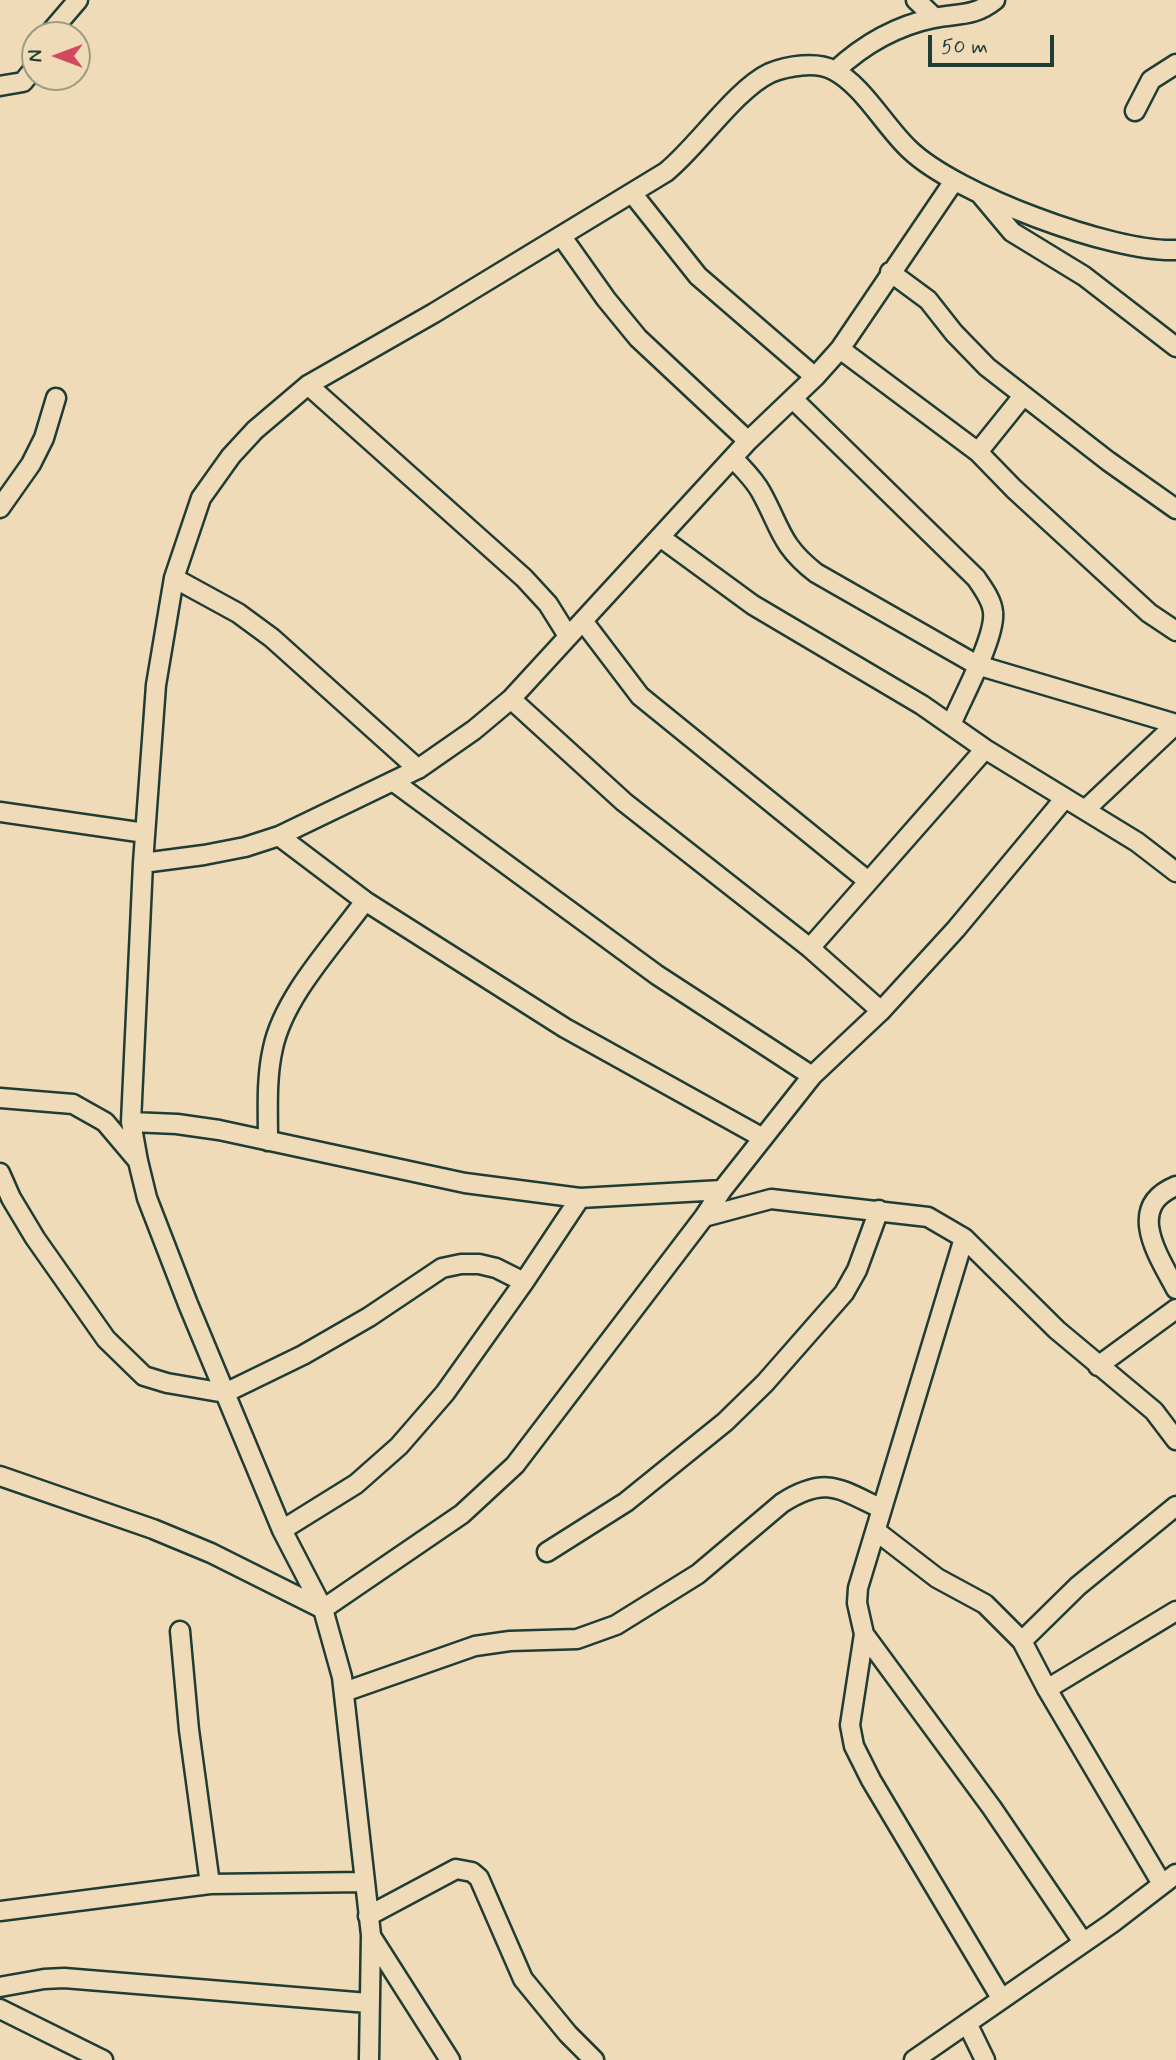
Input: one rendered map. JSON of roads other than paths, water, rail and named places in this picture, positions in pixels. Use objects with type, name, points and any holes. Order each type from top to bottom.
[{"type":"street","points":[[60,21],[78,0]]},
{"type":"street","points":[[916,0],[935,18]]},
{"type":"street","points":[[835,71],[867,44],[894,30],[935,18],[964,16],[995,0]]},
{"type":"street","points":[[1135,111],[1152,80],[1176,64]]},
{"type":"street","points":[[369,2060],[371,1934],[342,1677],[323,1609],[282,1530],[147,1198],[131,1122],[143,863],[156,685],[174,578],[201,498],[231,456],[255,430],[308,385],[562,237],[666,172],[684,157],[749,88],[771,73],[807,65],[825,66],[851,83],[912,152],[954,181],[1049,221],[1109,241],[1146,249],[1176,250]]},
{"type":"street","points":[[0,86],[21,82]]},
{"type":"street","points":[[143,863],[245,847],[279,836],[418,769],[474,730],[511,699],[748,441],[815,377],[839,349],[954,181]]},
{"type":"street","points":[[978,192],[1012,232],[1098,286],[1176,347]]},
{"type":"street","points":[[632,193],[698,276],[815,377]]},
{"type":"street","points":[[562,237],[606,299],[638,338],[748,441]]},
{"type":"street","points":[[890,272],[928,300],[954,333],[987,367],[1176,509]]},
{"type":"street","points":[[839,349],[978,452],[1014,489],[1149,613],[1176,631]]},
{"type":"street","points":[[308,385],[524,578],[548,604],[568,636]]},
{"type":"street","points":[[978,452],[1023,396]]},
{"type":"street","points":[[0,508],[31,464],[44,438],[56,398]]},
{"type":"street","points":[[793,399],[976,579],[992,604],[994,615],[988,638],[951,725]]},
{"type":"street","points":[[733,458],[761,490],[786,545],[797,559],[816,573],[977,665],[1176,724]]},
{"type":"street","points":[[660,537],[753,605],[922,705],[985,749],[1137,842],[1176,872]]},
{"type":"street","points":[[174,578],[238,614],[272,638],[418,769]]},
{"type":"street","points":[[583,621],[640,696],[868,881]]},
{"type":"street","points":[[511,699],[624,802],[810,948],[881,1011]]},
{"type":"street","points":[[1086,809],[1176,724]]},
{"type":"street","points":[[810,948],[985,749]]},
{"type":"street","points":[[394,782],[656,975],[813,1076]]},
{"type":"street","points":[[323,1609],[462,1514],[515,1465],[722,1190],[813,1076],[881,1011],[956,929],[1065,798]]},
{"type":"street","points":[[0,812],[145,833]]},
{"type":"street","points":[[279,836],[365,901],[565,1028],[763,1138]]},
{"type":"street","points":[[268,1140],[269,1075],[278,1030],[289,1004],[365,901]]},
{"type":"street","points":[[0,1098],[73,1104],[106,1122],[138,1161]]},
{"type":"street","points":[[131,1122],[219,1130],[465,1183],[580,1198],[722,1190]]},
{"type":"street","points":[[0,1173],[11,1198],[35,1238],[106,1339],[144,1376],[167,1383],[225,1393],[303,1355],[442,1268],[479,1264],[496,1268],[524,1282]]},
{"type":"street","points":[[1176,1186],[1158,1195],[1148,1216],[1155,1249],[1176,1289]]},
{"type":"street","points":[[282,1530],[356,1483],[399,1446],[445,1393],[580,1198]]},
{"type":"street","points":[[704,1217],[771,1199],[928,1217],[964,1238],[1048,1322],[1154,1410],[1176,1440]]},
{"type":"street","points":[[547,1552],[626,1502],[725,1422],[765,1382],[844,1293],[857,1270],[879,1210]]},
{"type":"street","points":[[964,1238],[858,1588],[857,1603],[864,1634],[850,1725],[854,1746],[871,1780],[1000,1998]]},
{"type":"street","points":[[1098,1366],[1176,1309]]},
{"type":"street","points":[[0,1476],[153,1529],[212,1553],[323,1609]]},
{"type":"street","points":[[344,1692],[475,1646],[510,1641],[577,1639],[616,1625],[698,1574],[782,1503],[814,1488],[823,1485],[840,1489],[882,1509]]},
{"type":"street","points":[[1022,1641],[1077,1586],[1176,1506]]},
{"type":"street","points":[[876,1531],[937,1578],[985,1604],[1022,1641],[1047,1689],[1169,1879],[1112,1923],[914,2060]]},
{"type":"street","points":[[1047,1689],[1176,1611]]},
{"type":"street","points":[[180,1631],[189,1730],[210,1884]]},
{"type":"street","points":[[864,1634],[992,1808],[1083,1942]]},
{"type":"street","points":[[368,1916],[456,1869],[472,1871],[479,1878],[523,1979],[555,2019],[594,2060]]},
{"type":"street","points":[[0,1911],[210,1884],[364,1882]]},
{"type":"street","points":[[371,1934],[450,2060]]},
{"type":"street","points":[[0,1987],[64,1978],[368,2003]]},
{"type":"street","points":[[0,2009],[103,2060]]},
{"type":"street","points":[[967,2022],[985,2060]]}]
